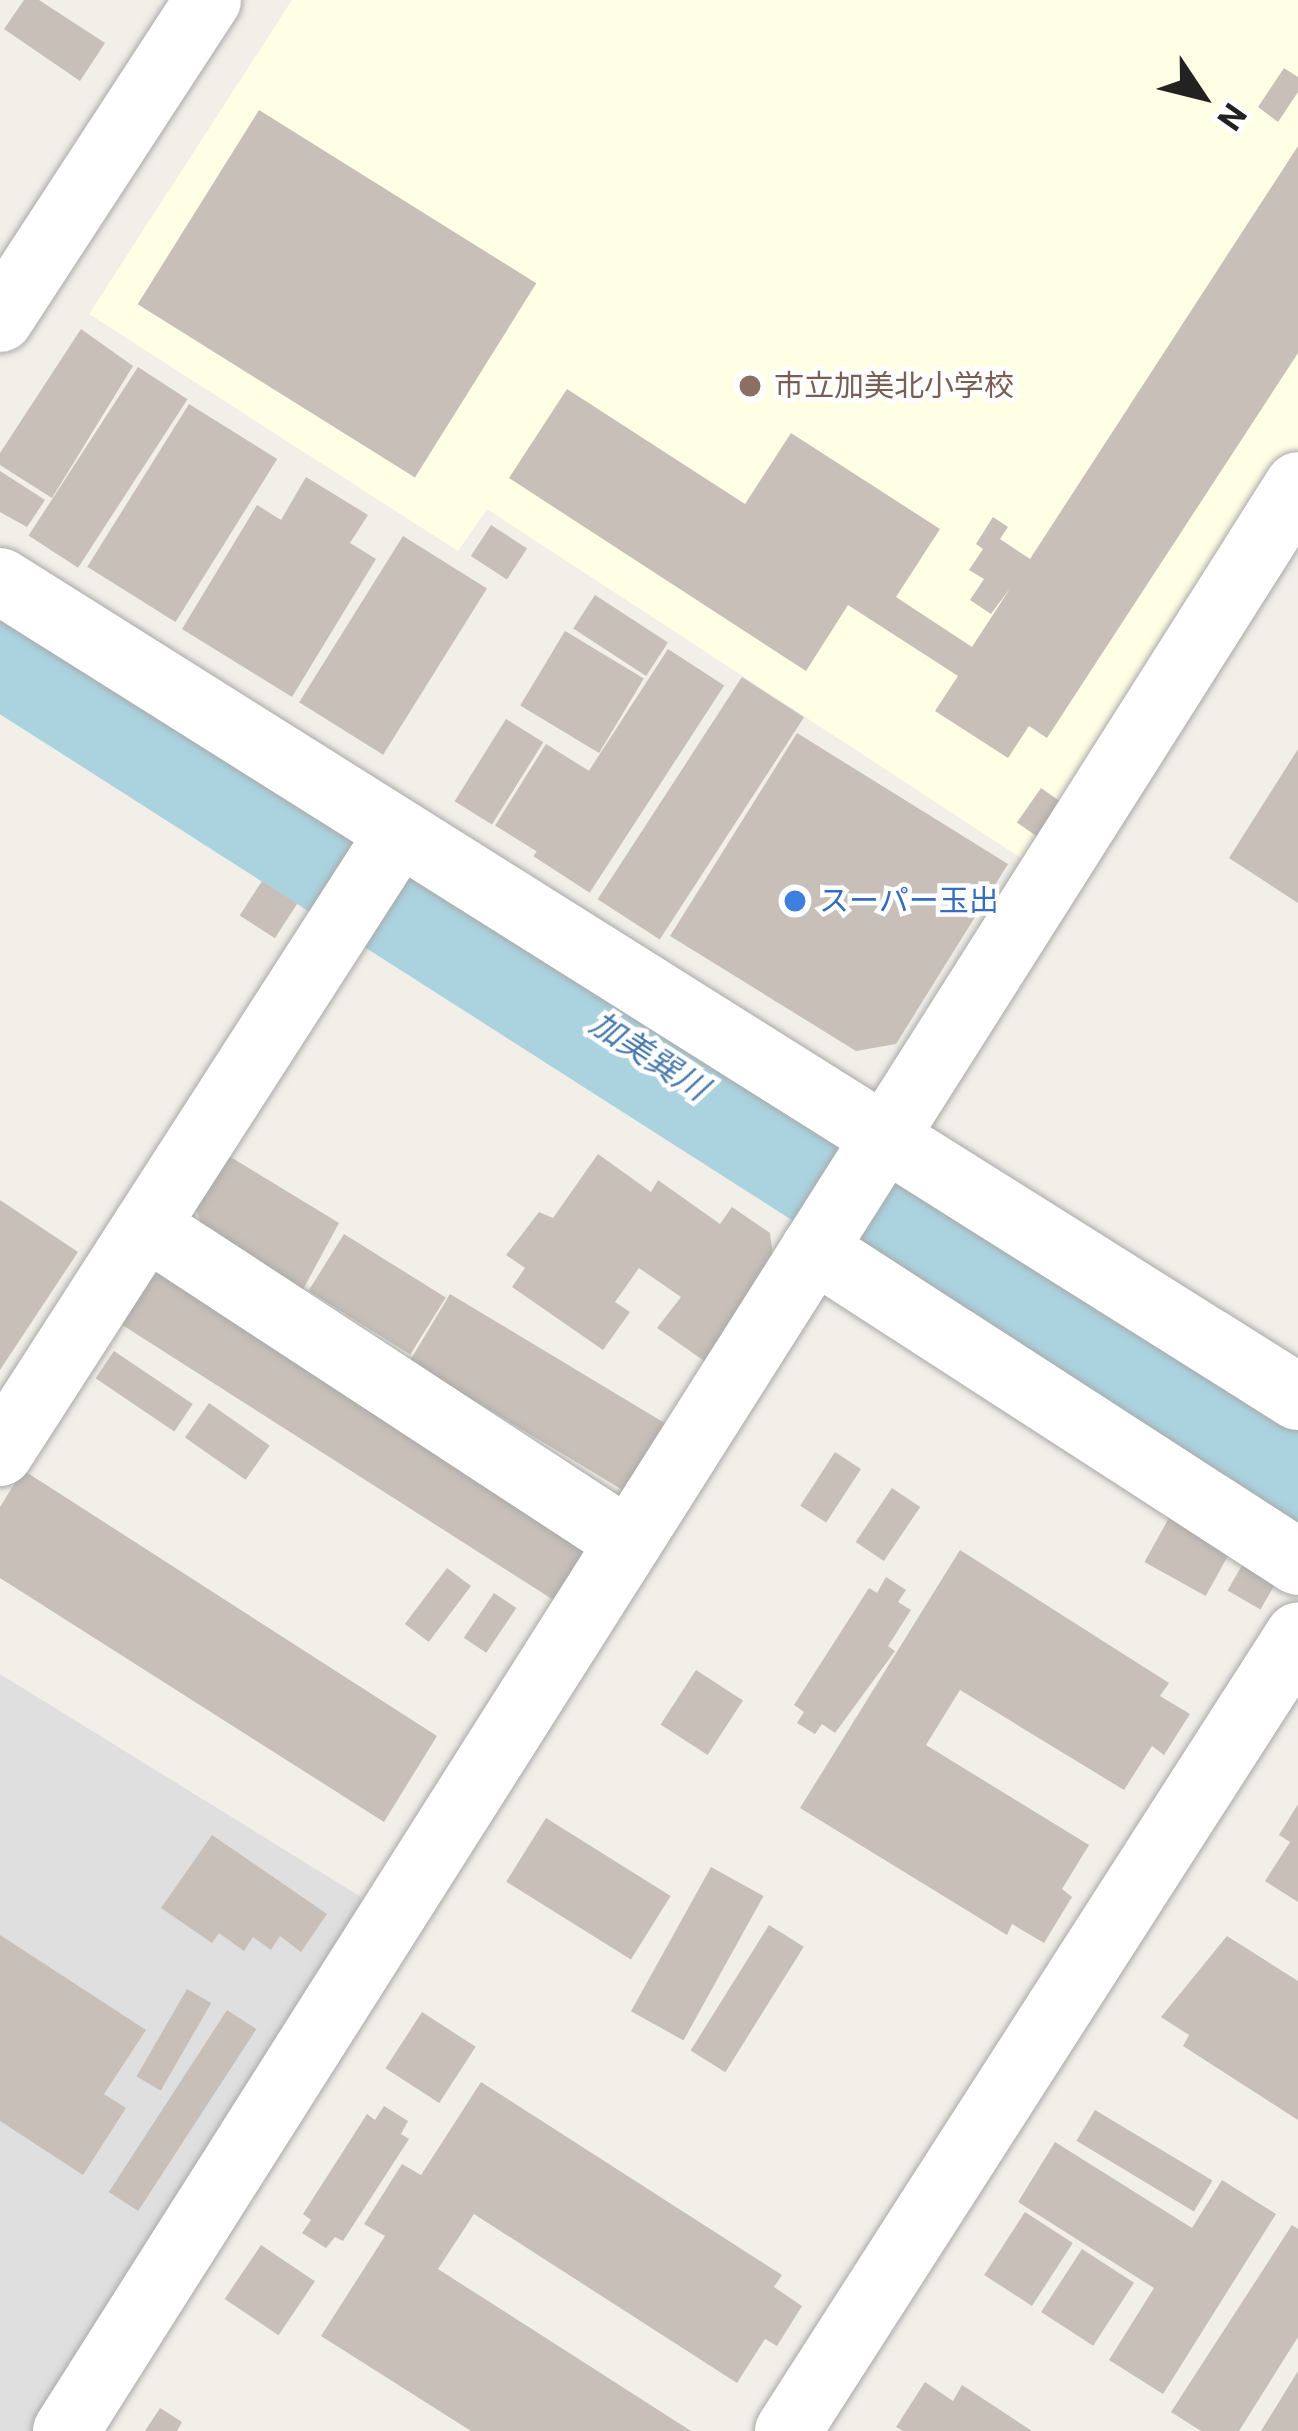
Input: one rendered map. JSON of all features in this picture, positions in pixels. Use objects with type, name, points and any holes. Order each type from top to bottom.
[{"type":"street","points":[[0,319],[208,0]]},
{"type":"street","points":[[66,2431],[1298,485]]},
{"type":"street","points":[[0,581],[1298,1397]]},
{"type":"street","points":[[0,1453],[399,833]]},
{"type":"street","points":[[146,1226],[629,1542]]},
{"type":"street","points":[[819,1241],[1298,1562]]},
{"type":"street","points":[[788,2431],[1298,1636]]},
{"type":"shaded area","name":"市立加美北小学校","points":[[292,0],[1298,0],[1298,458],[1035,867],[487,509],[458,551],[89,314]]},
{"type":"shaded area","points":[[0,1674],[374,1905],[40,2431],[0,2431]]},
{"type":"building","points":[[24,0],[39,0],[105,43],[80,81],[4,29]]},
{"type":"building","points":[[1284,68],[1298,77],[1298,92],[1278,122],[1258,107]]},
{"type":"building","points":[[259,110],[536,283],[415,477],[138,304]]},
{"type":"building","points":[[1298,146],[1298,353],[1047,738],[1029,726],[1008,758],[935,711],[958,676],[848,605],[806,671],[509,478],[567,389],[745,504],[791,433],[940,529],[896,597],[972,647],[1011,587],[991,614],[970,600],[984,579],[969,570],[983,549],[976,544],[993,517],[1008,527],[1000,539],[1030,559]]},
{"type":"building","points":[[81,329],[133,366],[52,498],[0,465],[0,453]]},
{"type":"building","points":[[138,367],[187,399],[78,568],[29,536]]},
{"type":"building","points":[[189,404],[277,459],[175,622],[87,567]]},
{"type":"building","points":[[0,471],[45,500],[27,527],[0,512]]},
{"type":"building","points":[[306,477],[368,515],[350,543],[376,559],[292,697],[182,629],[257,505],[281,520]]},
{"type":"building","points":[[491,525],[527,548],[507,579],[471,556]]},
{"type":"building","points":[[403,536],[487,588],[383,755],[299,702]]},
{"type":"building","points":[[595,595],[668,642],[646,676],[573,629]]},
{"type":"building","points":[[565,631],[644,678],[599,753],[520,706]]},
{"type":"building","points":[[668,649],[724,685],[590,893],[533,856]]},
{"type":"building","points":[[742,677],[804,717],[660,940],[598,899]]},
{"type":"building","points":[[506,719],[543,742],[492,825],[455,801]]},
{"type":"building","points":[[797,733],[1008,864],[896,1044],[856,1051],[670,936]]},
{"type":"building","points":[[546,744],[590,772],[539,853],[495,825]]},
{"type":"building","points":[[1298,749],[1298,903],[1229,858]]},
{"type":"building","points":[[1041,788],[1068,807],[1044,841],[1017,822]]},
{"type":"building","points":[[262,881],[297,904],[275,938],[240,915]]},
{"type":"building","points":[[224,1153],[339,1223],[301,1293],[205,1234],[193,1201]]},
{"type":"building","points":[[598,1154],[651,1192],[658,1180],[720,1224],[732,1207],[770,1233],[775,1271],[710,1365],[657,1328],[681,1297],[639,1268],[615,1302],[630,1312],[603,1350],[512,1287],[525,1268],[506,1255],[539,1212],[553,1218]]},
{"type":"building","points":[[0,1200],[78,1252],[0,1370]]},
{"type":"building","points":[[344,1234],[446,1298],[410,1354],[308,1291]]},
{"type":"building","points":[[163,1272],[595,1554],[563,1606],[116,1321],[145,1279]]},
{"type":"building","points":[[450,1294],[674,1428],[633,1496],[409,1362]]},
{"type":"building","points":[[114,1351],[193,1404],[174,1431],[96,1378]]},
{"type":"building","points":[[209,1403],[270,1445],[246,1480],[185,1437]]},
{"type":"building","points":[[835,1452],[861,1469],[826,1523],[800,1506]]},
{"type":"building","points":[[23,1470],[437,1736],[384,1822],[0,1578],[0,1507]]},
{"type":"building","points":[[892,1488],[920,1507],[884,1561],[856,1542]]},
{"type":"building","points":[[1175,1507],[1236,1541],[1206,1596],[1144,1562]]},
{"type":"building","points":[[960,1550],[1169,1683],[1160,1696],[1190,1714],[1164,1755],[1152,1746],[1124,1790],[960,1690],[926,1745],[1089,1845],[1062,1889],[1072,1897],[1044,1943],[1012,1924],[1007,1935],[800,1808]]},
{"type":"building","points":[[1248,1555],[1281,1574],[1260,1610],[1228,1591]]},
{"type":"building","points":[[447,1568],[471,1586],[429,1642],[405,1624]]},
{"type":"building","points":[[886,1577],[906,1590],[898,1602],[911,1610],[888,1646],[895,1651],[835,1733],[822,1724],[815,1734],[797,1723],[804,1712],[794,1705],[869,1588],[877,1593]]},
{"type":"building","points":[[494,1593],[516,1608],[486,1653],[464,1638]]},
{"type":"building","points":[[696,1670],[743,1700],[708,1755],[661,1725]]},
{"type":"building","points":[[1298,1804],[1298,1902],[1265,1881],[1290,1842],[1279,1835]]},
{"type":"building","points":[[546,1818],[671,1896],[631,1960],[506,1882]]},
{"type":"building","points":[[212,1835],[327,1914],[301,1952],[280,1936],[271,1950],[253,1937],[244,1951],[219,1933],[212,1943],[161,1908]]},
{"type":"building","points":[[711,1867],[763,1896],[683,2040],[631,2011]]},
{"type":"building","points":[[769,1925],[804,1947],[725,2072],[691,2051]]},
{"type":"building","points":[[0,1935],[146,2030],[104,2094],[126,2108],[83,2175],[0,2121]]},
{"type":"building","points":[[1227,1936],[1298,1981],[1298,2120],[1183,2046],[1189,2035],[1161,2017]]},
{"type":"building","points":[[187,1989],[211,2003],[161,2090],[137,2076]]},
{"type":"building","points":[[227,2010],[256,2029],[138,2211],[109,2192]]},
{"type":"building","points":[[422,2012],[476,2047],[439,2103],[386,2068]]},
{"type":"building","points":[[481,2082],[782,2275],[774,2287],[802,2306],[777,2346],[765,2339],[737,2383],[474,2214],[438,2269],[691,2431],[471,2431],[321,2336],[385,2236],[364,2224],[402,2164],[421,2175]]},
{"type":"building","points":[[384,2106],[408,2121],[401,2134],[409,2139],[343,2241],[335,2237],[326,2248],[302,2233],[311,2220],[303,2214],[367,2114],[375,2120]]},
{"type":"building","points":[[1095,2110],[1212,2181],[1194,2211],[1076,2141]]},
{"type":"building","points":[[1055,2142],[1192,2228],[1222,2180],[1276,2214],[1163,2394],[1109,2360],[1154,2288],[1018,2202]]},
{"type":"building","points":[[1025,2212],[1073,2243],[1032,2306],[984,2275]]},
{"type":"building","points":[[1292,2225],[1298,2229],[1298,2337],[1239,2431],[1201,2431],[1171,2412]]},
{"type":"building","points":[[261,2245],[315,2281],[279,2335],[225,2299]]},
{"type":"building","points":[[1082,2249],[1134,2283],[1093,2346],[1041,2312]]},
{"type":"building","points":[[1298,2371],[1298,2431],[1261,2431]]},
{"type":"building","points":[[925,2382],[953,2401],[962,2385],[1032,2431],[903,2431],[896,2427]]},
{"type":"building","points":[[160,2408],[182,2422],[177,2431],[145,2431]]},
{"type":"waterway","name":"加美巽川","points":[[0,641],[1298,1470]]},
{"type":"place","name":"市立加美北小学校","points":[[750,386]]},
{"type":"place","name":"スーパー玉出","points":[[795,901]]}]
